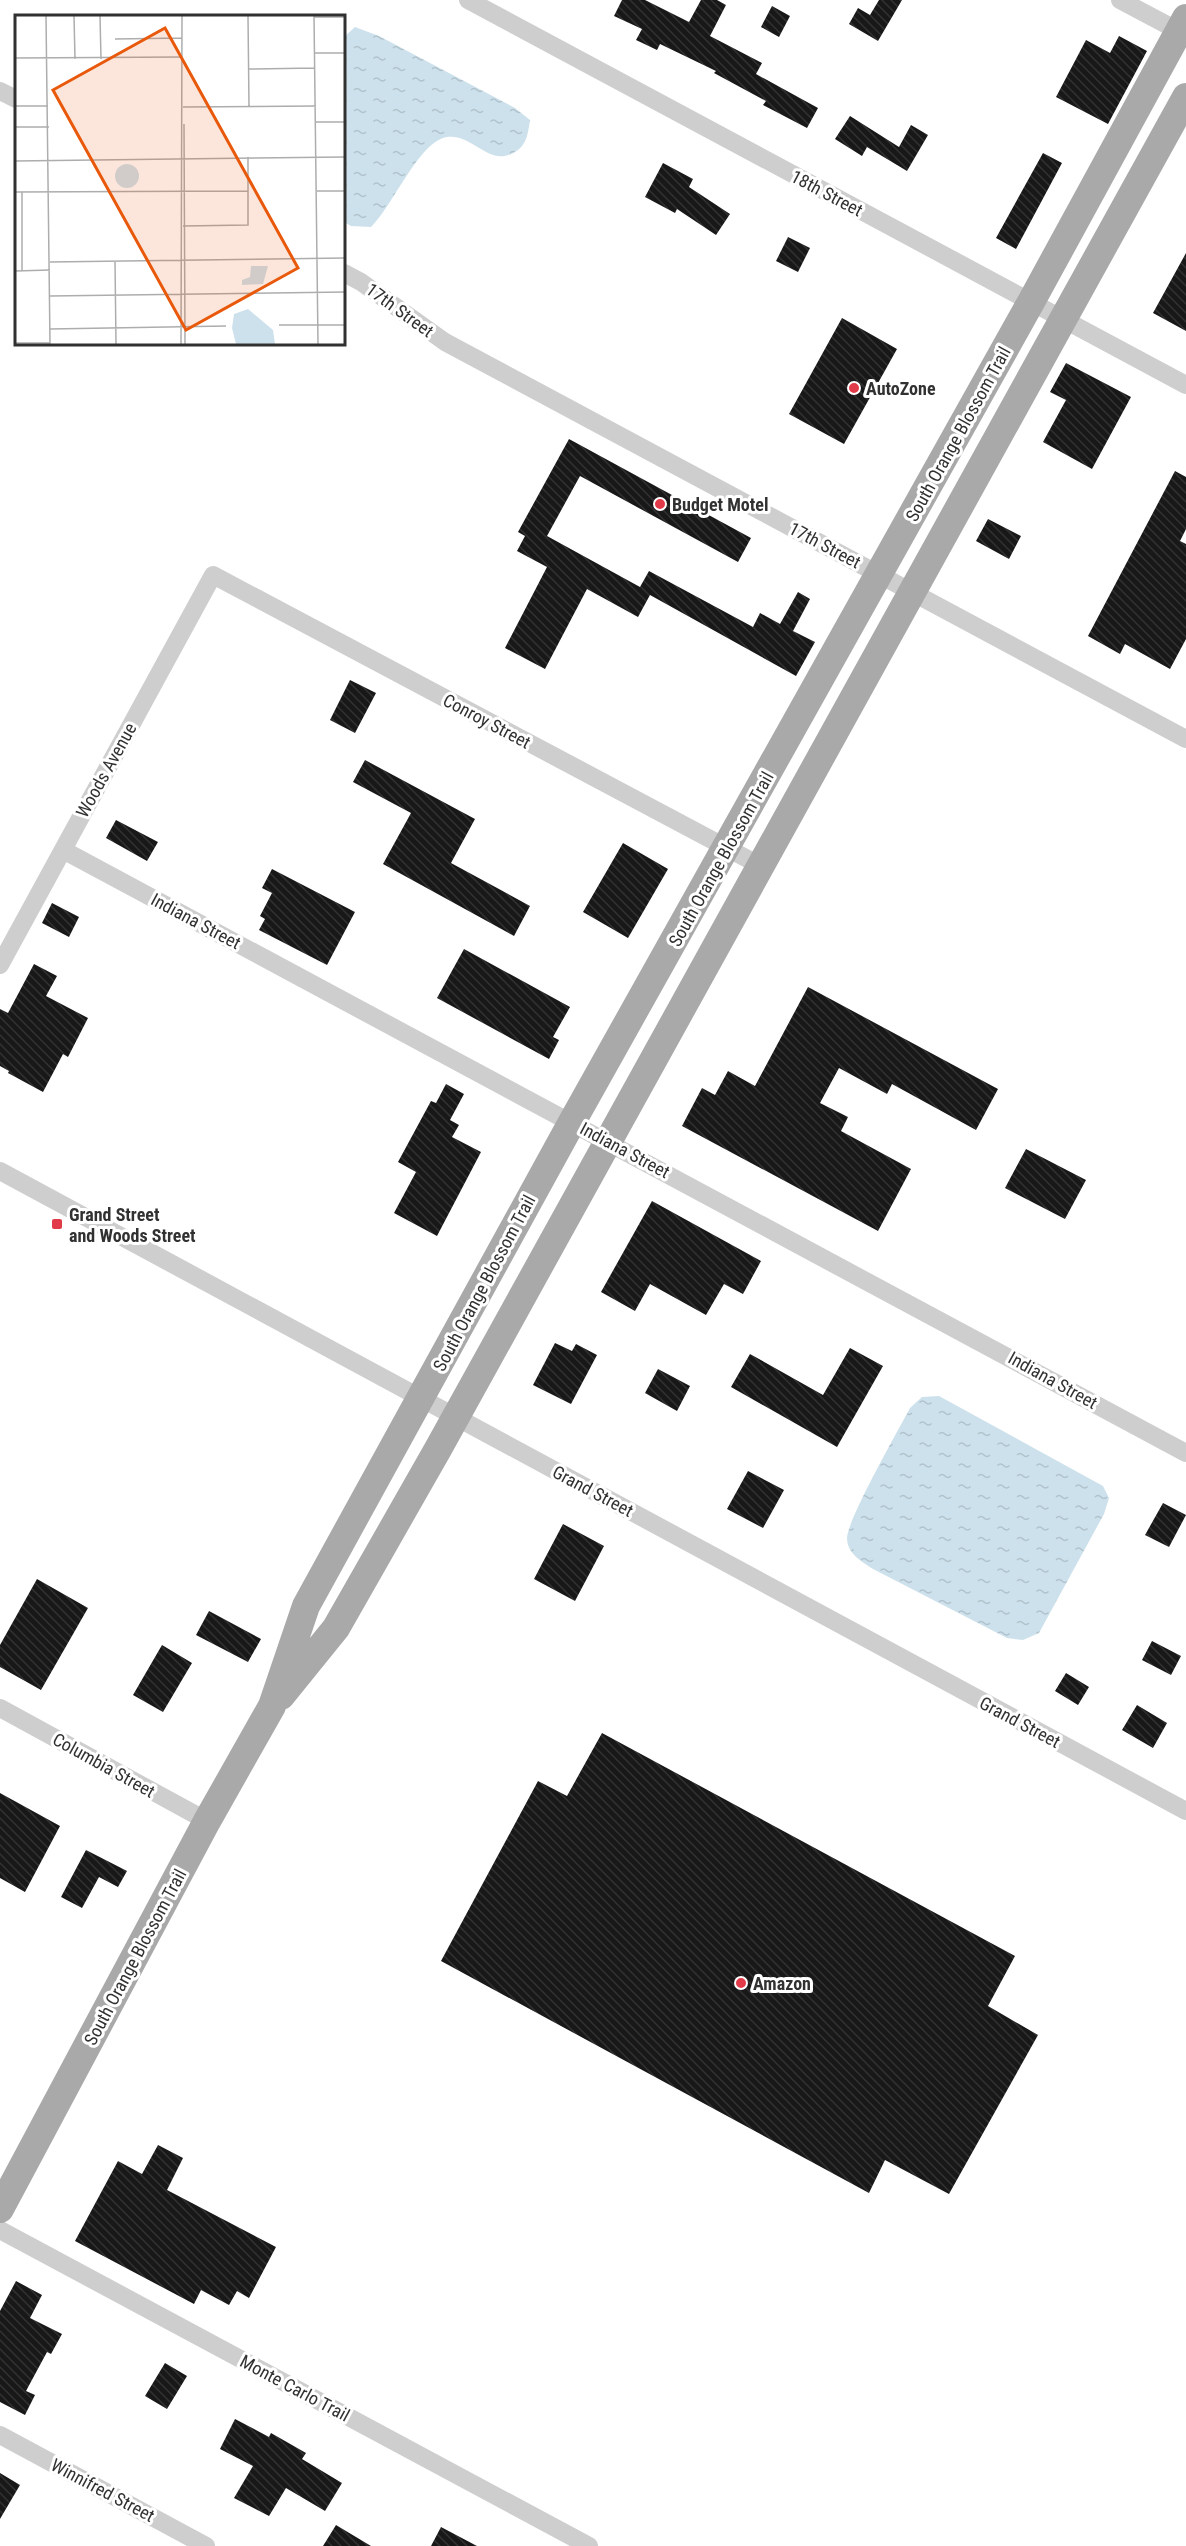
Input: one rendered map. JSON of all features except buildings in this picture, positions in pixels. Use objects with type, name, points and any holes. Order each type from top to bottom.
[{"type":"main road","name":"South Orange Blossom Trail","points":[[272,1706],[306,1606],[572,1122],[727,849],[1184,28]]},
{"type":"main road","name":"South Orange Blossom Trail","points":[[0,2209],[207,1821],[272,1706],[336,1628],[456,1418],[1186,97]]},
{"type":"street","name":"18th Street","points":[[468,0],[1186,385]]},
{"type":"street","points":[[1120,0],[1184,28]]},
{"type":"street","points":[[0,91],[15,98]]},
{"type":"street","name":"17th Street","points":[[345,274],[361,282],[446,342],[1186,739]]},
{"type":"street","name":"Conroy Street","points":[[213,575],[761,866]]},
{"type":"street","name":"Woods Avenue","points":[[0,964],[213,575]]},
{"type":"street","name":"Indiana Street","points":[[63,850],[1186,1453]]},
{"type":"street","name":"Grand Street","points":[[0,1171],[1186,1810]]},
{"type":"street","name":"Columbia Street","points":[[0,1708],[207,1821]]},
{"type":"street","name":"Monte Carlo Trail","points":[[0,2230],[589,2546]]},
{"type":"street","name":"Winnifred Street","points":[[0,2434],[206,2546]]},
{"type":"water","points":[[355,27],[379,36],[515,108],[530,120],[522,146],[506,156],[497,156],[457,137],[447,137],[437,141],[416,162],[371,227],[351,226],[345,223],[345,36]]},
{"type":"water","points":[[939,1396],[1103,1486],[1109,1498],[1104,1514],[1039,1633],[1023,1640],[1007,1638],[873,1569],[856,1557],[848,1544],[849,1529],[855,1514],[910,1408],[922,1397]]},
{"type":"place","name":"AutoZone","points":[[854,388]]},
{"type":"place","name":"Budget Motel","points":[[660,504]]},
{"type":"place","name":"Grand Street and Woods Street","points":[[57,1224]]},
{"type":"place","name":"Amazon","points":[[741,1983]]}]
